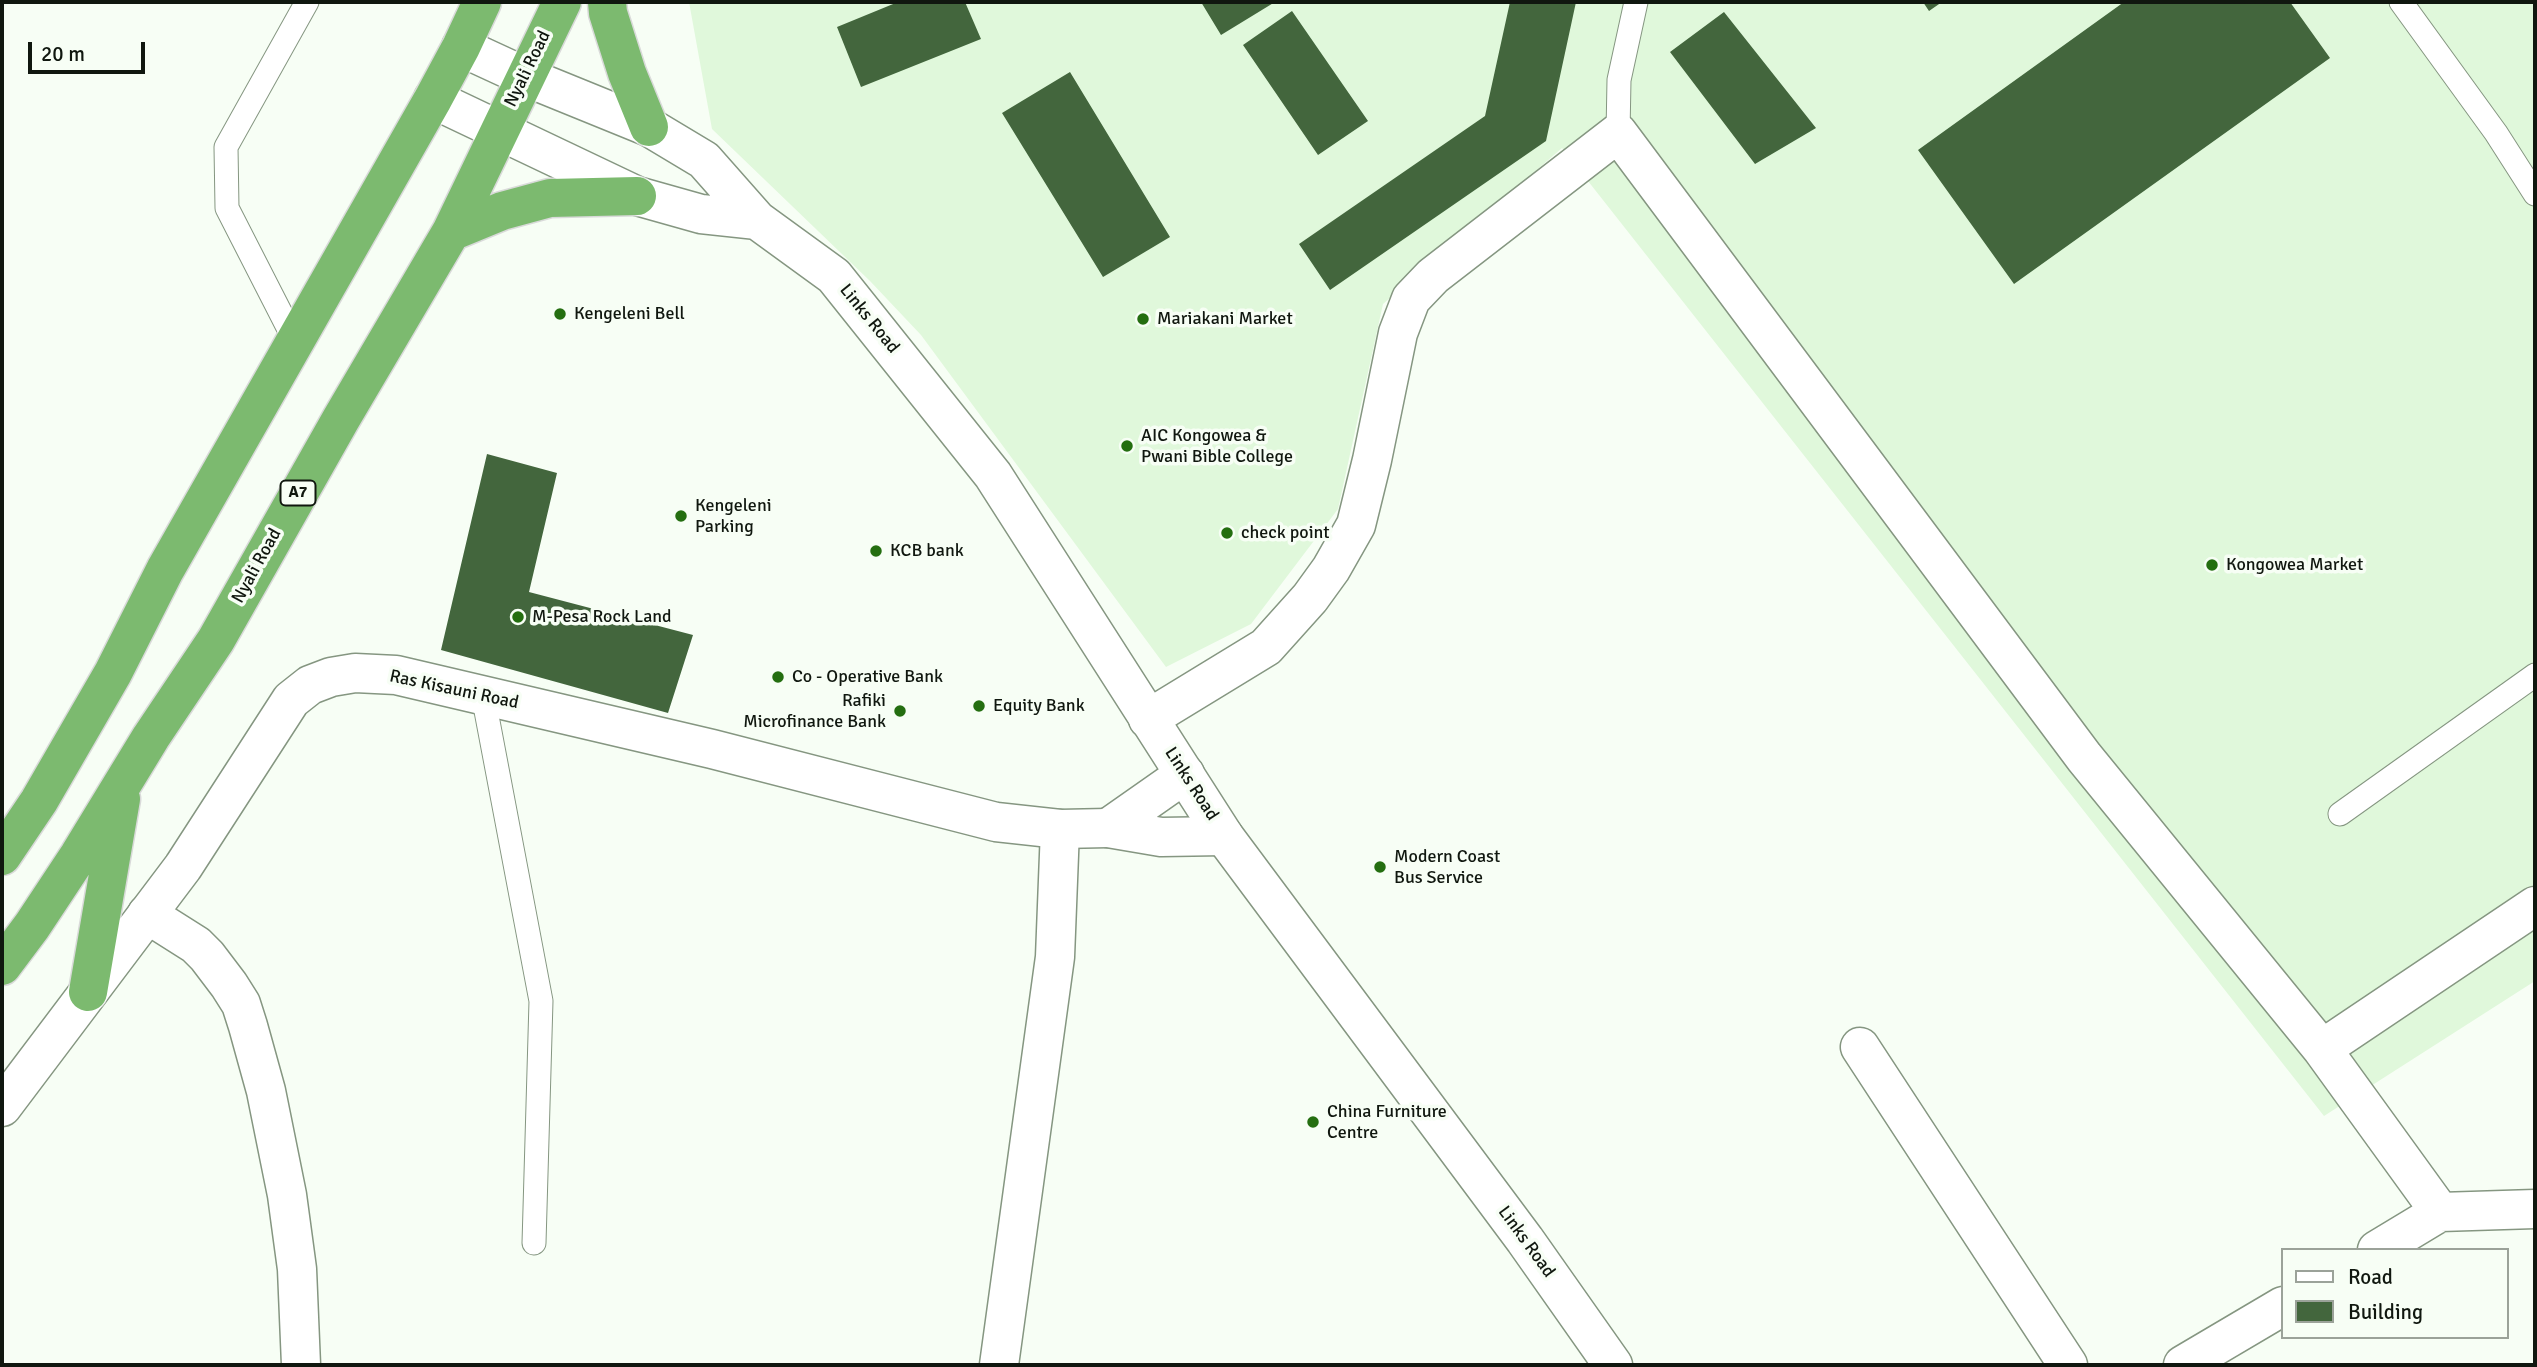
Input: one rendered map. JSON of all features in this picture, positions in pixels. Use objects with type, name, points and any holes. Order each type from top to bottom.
[{"type":"highway","points":[[2,856],[39,801],[107,685],[165,570],[433,99],[482,2]]},
{"type":"highway","name":"Nyali Road","points":[[2,966],[79,855],[124,780],[216,640],[451,232],[498,129],[562,2]]},
{"type":"highway","points":[[607,2],[627,73],[649,127]]},
{"type":"highway","points":[[451,232],[502,211],[550,198],[637,196]]},
{"type":"highway","points":[[88,992],[124,780]]},
{"type":"street","name":"Links Road","points":[[461,47],[526,77],[649,127],[704,160],[757,220],[834,276],[993,475],[1224,836],[1525,1240],[1613,1365]]},
{"type":"street","name":"Links Road","points":[[433,99],[637,196],[701,214],[757,220]]},
{"type":"street","points":[[1149,719],[1266,648],[1310,598],[1331,569],[1356,525],[1398,334],[1411,299],[1433,276],[1618,133],[2084,757],[2322,1049],[2440,1212]]},
{"type":"street","name":"Ras Kisauni Road","points":[[2,1107],[183,867],[292,700],[310,685],[331,677],[355,673],[396,675],[712,749],[996,822],[1060,829],[1108,828],[1161,837],[1224,836]]},
{"type":"street","points":[[1108,828],[1185,774]]},
{"type":"street","points":[[999,1365],[1055,957],[1060,829]]},
{"type":"street","points":[[2322,1049],[2535,906]]},
{"type":"street","points":[[147,914],[196,945],[207,956],[235,995],[248,1026],[267,1091],[287,1195],[297,1269],[301,1365]]},
{"type":"street","points":[[1860,1046],[2068,1365]]},
{"type":"street","points":[[2380,1248],[2440,1212],[2535,1209]]},
{"type":"street","points":[[2183,1365],[2282,1307]]},
{"type":"lane","points":[[295,341],[227,208],[226,146],[307,2]]},
{"type":"lane","points":[[1618,133],[1619,80],[1636,2]]},
{"type":"lane","points":[[2401,2],[2496,133],[2535,194]]},
{"type":"lane","points":[[2340,814],[2535,676]]},
{"type":"lane","points":[[483,695],[541,1001],[534,1243]]},
{"type":"shaded area","name":"Kongowea Market","points":[[689,2],[2535,2],[2535,981],[2324,1116],[1562,148],[1383,304],[1338,509],[1251,624],[1166,667],[921,335],[870,281],[712,129]]},
{"type":"building","points":[[898,2],[965,2],[981,39],[861,87],[837,27]]},
{"type":"building","points":[[1201,2],[1275,2],[1221,35]]},
{"type":"building","points":[[1510,2],[1576,2],[1546,141],[1330,290],[1299,244],[1485,116]]},
{"type":"building","points":[[1923,2],[1942,2],[1929,11]]},
{"type":"building","points":[[2124,2],[2290,2],[2330,58],[2014,284],[1918,150]]},
{"type":"building","points":[[1292,11],[1368,121],[1318,155],[1243,45]]},
{"type":"building","points":[[1724,12],[1816,128],[1755,164],[1670,52]]},
{"type":"building","points":[[1070,72],[1170,237],[1103,277],[1002,113]]},
{"type":"building","points":[[487,454],[557,473],[529,592],[693,635],[668,713],[441,650]]},
{"type":"place","name":"Kengeleni Bell","points":[[560,314]]},
{"type":"place","name":"Mariakani Market","points":[[1143,319]]},
{"type":"place","name":"AIC Kongowea & Pwani Bible College","points":[[1127,446]]},
{"type":"place","name":"Kengeleni Parking","points":[[681,516]]},
{"type":"place","name":"check point","points":[[1227,533]]},
{"type":"place","name":"KCB bank","points":[[876,551]]},
{"type":"place","name":"Kongowea Market","points":[[2212,565]]},
{"type":"place","name":"M-Pesa Rock Land","points":[[518,617]]},
{"type":"place","name":"Co - Operative Bank","points":[[778,677]]},
{"type":"place","name":"Equity Bank","points":[[979,706]]},
{"type":"place","name":"Rafiki Microfinance Bank","points":[[900,711]]},
{"type":"place","name":"Modern Coast Bus Service","points":[[1380,867]]},
{"type":"place","name":"China Furniture Centre","points":[[1313,1122]]}]
